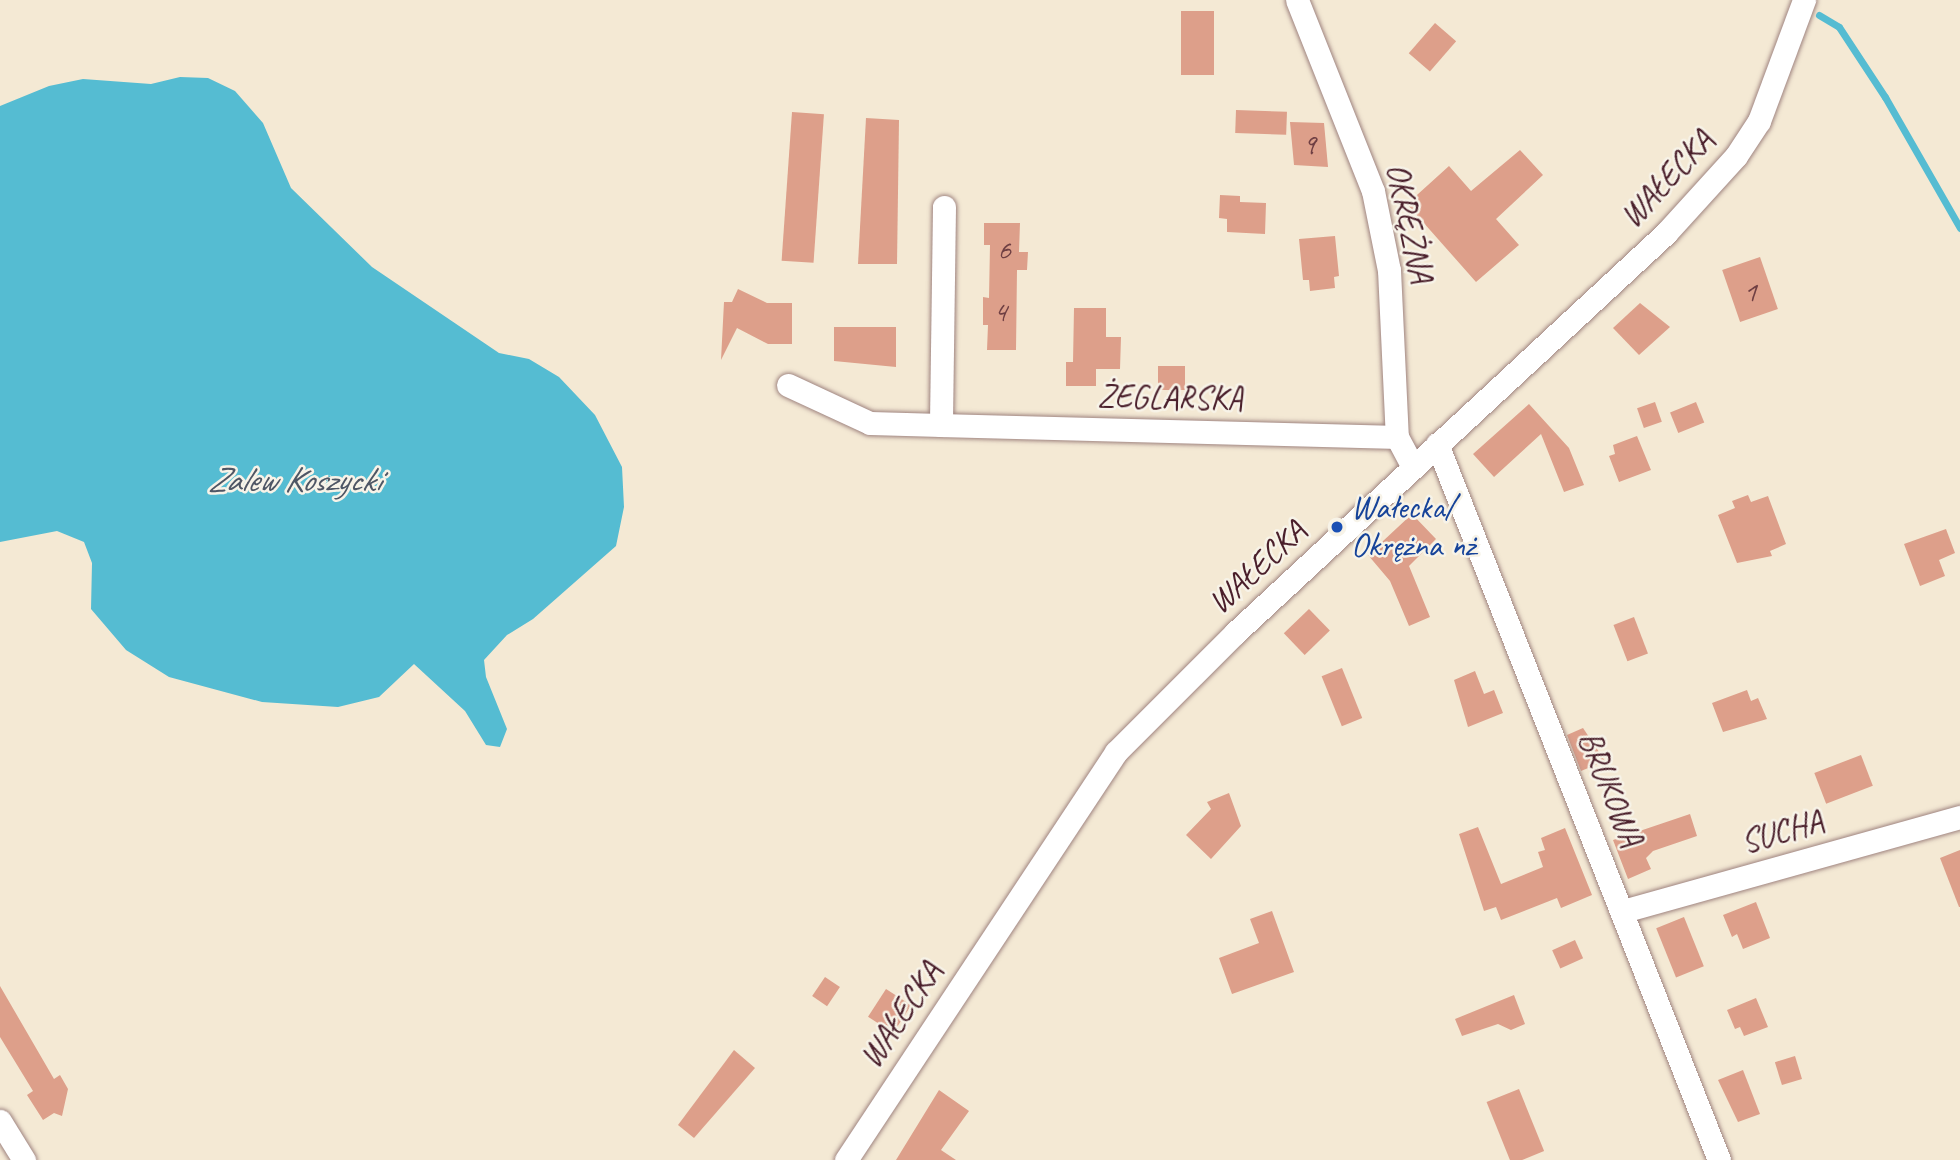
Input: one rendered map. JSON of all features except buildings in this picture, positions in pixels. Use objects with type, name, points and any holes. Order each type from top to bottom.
[{"type":"street","name":"OKRĘŻNA","points":[[1297,0],[1373,191],[1389,270],[1397,437],[1413,467]]},
{"type":"street","name":"WAŁECKA","points":[[846,1160],[1116,752],[1235,633],[1666,233],[1736,156],[1777,83],[1804,0]]},
{"type":"street","points":[[941,425],[944,206]]},
{"type":"street","name":"ŻEGLARSKA","points":[[788,385],[870,423],[1397,437]]},
{"type":"street","name":"BRUKOWA","points":[[1437,444],[1719,1160]]},
{"type":"street","name":"SUCHA","points":[[1623,911],[1960,817]]},
{"type":"street","points":[[0,1121],[24,1160]]},
{"type":"water","name":"Zalew Koszycki","points":[[180,77],[208,78],[235,91],[263,123],[291,188],[372,267],[499,353],[529,359],[559,377],[595,415],[622,467],[624,507],[616,546],[533,619],[507,635],[484,660],[486,677],[507,729],[500,747],[486,745],[465,711],[414,664],[379,697],[338,707],[262,702],[169,677],[126,650],[91,609],[92,563],[84,542],[57,531],[0,542],[0,106],[49,86],[83,79],[151,84]]},
{"type":"waterway","points":[[1819,15],[1839,27],[1885,97],[1960,228]]},
{"type":"place","name":"Wałecka/ Okrężna nż","points":[[1337,527]]}]
